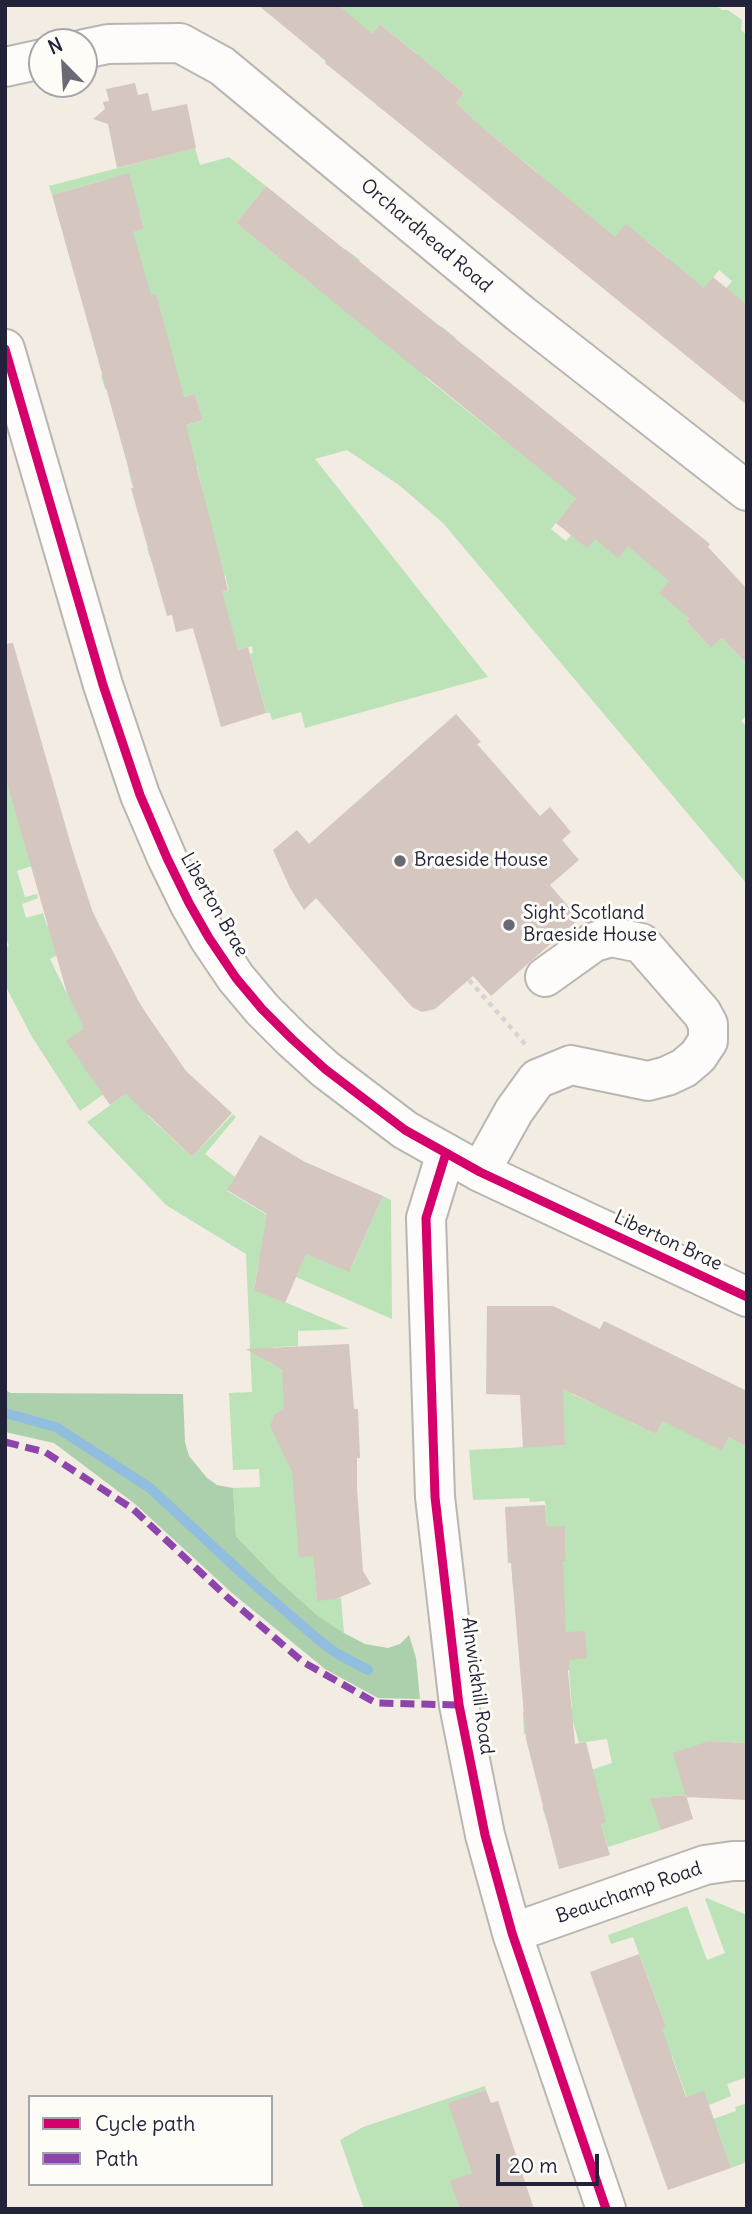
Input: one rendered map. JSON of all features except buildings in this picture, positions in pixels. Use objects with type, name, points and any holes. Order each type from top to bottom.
[{"type":"street","name":"Orchardhead Road","points":[[98,46],[180,43],[222,66],[522,315],[747,491]]},
{"type":"street","points":[[5,67],[28,62]]},
{"type":"street","name":"Liberton Brae","points":[[5,349],[103,685],[148,814],[189,903],[209,939],[236,978],[262,1009],[325,1069],[405,1130],[480,1172],[747,1297]]},
{"type":"street","points":[[480,1172],[514,1111],[537,1079],[570,1065],[648,1081],[684,1068],[698,1056],[708,1041],[708,1024],[702,1013],[641,943],[611,937],[594,942],[544,976]]},
{"type":"street","name":"Alnwickhill Road","points":[[446,1153],[426,1218],[435,1497],[459,1704],[485,1835],[512,1933],[606,2209]]},
{"type":"street","name":"Beauchamp Road","points":[[512,1933],[705,1865],[747,1861]]},
{"type":"path","points":[[469,980],[551,1073]]},
{"type":"green space","points":[[338,5],[716,5],[742,20],[741,30],[747,35],[747,305],[744,302],[716,301],[732,281],[719,270],[704,289],[657,271],[668,258],[648,242],[637,254],[509,210],[538,173],[484,129],[441,156],[473,118],[456,103],[464,93],[445,77],[388,113],[376,105],[417,54],[380,24],[371,35],[326,61],[319,56],[335,37]]},
{"type":"green space","points":[[195,148],[200,165],[229,157],[266,186],[236,223],[314,286],[345,249],[360,260],[330,297],[411,362],[441,326],[456,338],[425,377],[500,437],[530,400],[576,498],[551,529],[566,541],[571,535],[607,524],[633,540],[702,601],[686,621],[711,648],[722,638],[747,664],[747,715],[741,721],[747,727],[747,884],[443,523],[399,485],[347,450],[315,459],[488,677],[305,728],[301,712],[272,720],[270,713],[266,713],[250,654],[253,653],[252,646],[238,650],[231,629],[196,639],[193,628],[213,595],[229,590],[225,575],[208,579],[152,562],[147,549],[212,532],[197,466],[182,470],[183,475],[133,488],[128,469],[180,454],[173,429],[203,420],[195,394],[165,402],[157,375],[105,389],[101,375],[153,360],[120,235],[144,229],[140,214],[104,180],[52,195],[49,186]]},
{"type":"green space","points":[[5,758],[44,862],[17,871],[25,897],[37,894],[38,898],[22,904],[26,918],[43,913],[47,926],[93,912],[99,925],[57,946],[61,953],[50,959],[67,994],[92,1018],[81,1026],[135,1080],[174,1054],[177,1058],[171,1062],[148,1116],[192,1157],[233,1114],[236,1117],[205,1154],[235,1177],[227,1191],[269,1216],[305,1162],[319,1168],[307,1254],[347,1271],[351,1268],[383,1196],[391,1200],[392,1319],[296,1277],[302,1263],[259,1260],[254,1289],[349,1329],[298,1331],[298,1346],[274,1347],[267,1352],[268,1362],[281,1366],[282,1373],[299,1372],[288,1407],[275,1413],[271,1425],[356,1463],[357,1483],[340,1484],[313,1556],[317,1600],[341,1598],[344,1633],[317,1615],[279,1581],[236,1536],[233,1488],[260,1487],[259,1469],[233,1470],[229,1393],[252,1392],[246,1254],[166,1205],[87,1122],[130,1091],[122,1081],[80,1111],[32,1037],[5,985],[5,947],[9,946],[5,936]]},
{"type":"green space","points":[[559,1309],[572,1394],[596,1405],[604,1391],[631,1422],[656,1434],[664,1420],[722,1451],[729,1437],[747,1447],[747,1743],[710,1741],[707,1773],[686,1795],[651,1798],[661,1830],[608,1847],[601,1824],[602,1808],[547,1822],[542,1807],[591,1795],[585,1772],[612,1763],[607,1739],[579,1743],[573,1721],[524,1734],[523,1712],[572,1708],[562,1584],[513,1588],[512,1576],[563,1574],[563,1561],[566,1560],[565,1527],[547,1527],[545,1501],[530,1502],[529,1498],[473,1500],[469,1450],[565,1445]]},
{"type":"green space","points":[[5,1390],[11,1393],[183,1394],[185,1442],[189,1456],[207,1478],[217,1485],[233,1488],[236,1536],[279,1581],[317,1615],[344,1633],[365,1644],[388,1648],[400,1644],[409,1635],[416,1658],[420,1699],[378,1698],[325,1669],[232,1593],[135,1504],[54,1443],[5,1432]]},
{"type":"green space","points":[[705,1899],[747,1915],[747,2077],[727,2084],[731,2096],[692,2112],[672,2056],[659,2061],[637,2038],[666,2027],[633,1937],[611,1944],[608,1935],[687,1906],[707,1960],[725,1953]]},
{"type":"green space","points":[[485,2086],[486,2090],[449,2103],[474,2178],[519,2163],[521,2169],[455,2192],[460,2209],[364,2209],[340,2140],[363,2127]]},
{"type":"green space","points":[[747,2103],[747,2162],[731,2168],[717,2128],[654,2150],[651,2141],[736,2111],[735,2107]]},
{"type":"waterway","points":[[5,1413],[56,1427],[150,1488],[321,1642],[368,1670]]},
{"type":"marked path","points":[[5,1442],[45,1452],[133,1509],[227,1597],[303,1662],[376,1703],[459,1705]]},
{"type":"cycle path","points":[[5,349],[103,685],[140,795],[189,903],[236,978],[262,1009],[325,1069],[405,1130],[480,1172],[747,1297]]},
{"type":"cycle path","points":[[446,1153],[426,1218],[435,1497],[459,1705],[485,1835],[512,1933],[606,2209]]},
{"type":"place","name":"Braeside House","points":[[400,861]]},
{"type":"place","name":"Sight Scotland Braeside House","points":[[509,925]]}]
